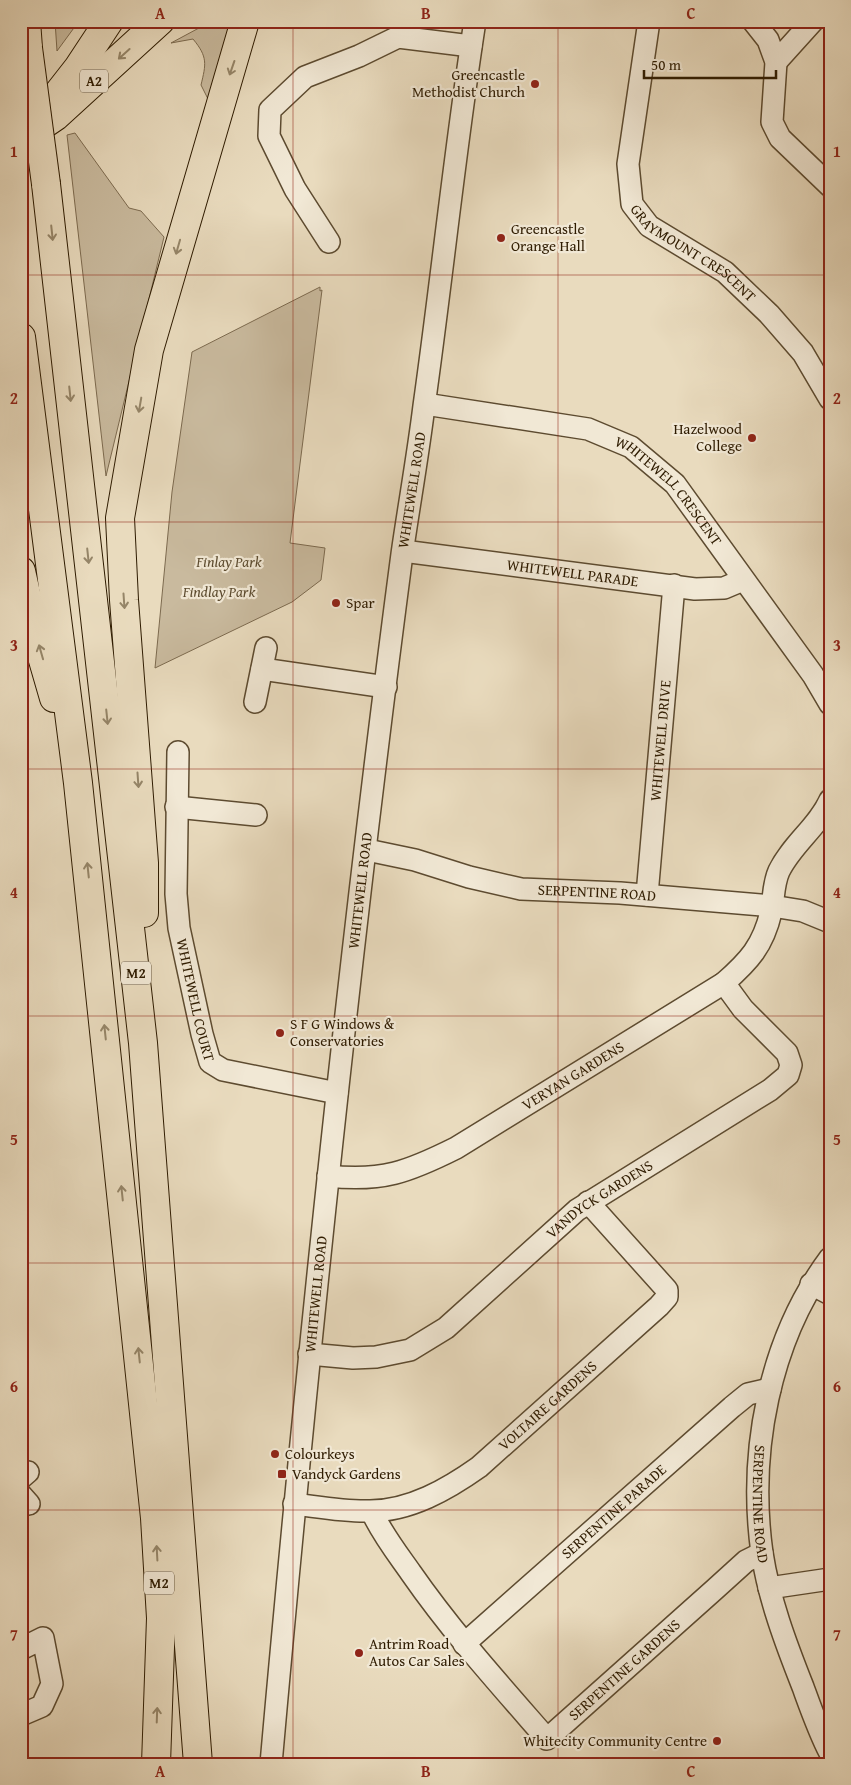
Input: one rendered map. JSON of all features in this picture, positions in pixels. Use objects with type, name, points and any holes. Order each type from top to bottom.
[{"type":"main road","name":"M2","points":[[26,21],[144,1043],[198,1764]]},
{"type":"main road","points":[[23,138],[78,68],[109,21]]},
{"type":"main road","name":"A2","points":[[23,138],[56,116],[160,21]]},
{"type":"main road","points":[[144,1043],[144,863],[124,600],[120,518],[149,350],[245,21]]},
{"type":"main road","name":"M2","points":[[21,337],[78,783],[155,1518],[161,1618],[156,1764]]},
{"type":"main road","points":[[21,571],[34,629],[78,783]]},
{"type":"street","name":"WHITEWELL ROAD","points":[[271,1764],[294,1504],[337,1093],[402,551],[425,404],[438,286],[475,21]]},
{"type":"street","name":"GRAYMOUNT CRESCENT","points":[[649,21],[628,164],[632,204],[649,226],[726,272],[769,314],[803,353],[830,399]]},
{"type":"street","points":[[753,21],[768,40],[776,62],[772,122],[780,138],[830,186]]},
{"type":"street","points":[[776,62],[813,21]]},
{"type":"street","points":[[329,242],[295,189],[269,136],[270,110],[304,77],[359,56],[398,37],[471,46]]},
{"type":"street","name":"WHITEWELL CRESCENT","points":[[425,404],[588,429],[631,446],[675,484],[813,675],[830,704]]},
{"type":"street","name":"WHITEWELL PARADE","points":[[402,551],[695,589],[724,588],[743,580]]},
{"type":"street","name":"WHITEWELL DRIVE","points":[[647,895],[674,585]]},
{"type":"street","points":[[256,702],[266,648]]},
{"type":"street","points":[[262,669],[386,687]]},
{"type":"street","name":"WHITEWELL COURT","points":[[178,752],[176,894],[179,928],[210,1062],[222,1070],[337,1093]]},
{"type":"street","points":[[772,906],[778,872],[796,845],[823,814],[830,800]]},
{"type":"street","points":[[176,807],[256,815]]},
{"type":"street","name":"SERPENTINE ROAD","points":[[366,850],[415,860],[469,878],[522,889],[647,895],[772,906],[803,911],[830,922]]},
{"type":"street","name":"VERYAN GARDENS","points":[[328,1176],[359,1179],[386,1176],[422,1165],[456,1148],[724,984],[746,965],[760,946],[772,906]]},
{"type":"street","name":"VANDYCK GARDENS","points":[[309,1354],[376,1357],[410,1350],[446,1328],[588,1202],[770,1090],[788,1075],[791,1065],[787,1053],[743,1009],[724,984]]},
{"type":"street","name":"VOLTAIRE GARDENS","points":[[294,1504],[372,1512],[428,1497],[453,1485],[479,1467],[667,1297],[667,1290],[588,1202]]},
{"type":"street","name":"SERPENTINE ROAD","points":[[830,1258],[811,1284],[798,1309],[770,1389],[758,1458],[757,1492],[762,1553],[769,1588],[790,1656],[830,1753]]},
{"type":"street","points":[[811,1284],[830,1294]]},
{"type":"street","name":"SERPENTINE PARADE","points":[[464,1644],[748,1394],[770,1389]]},
{"type":"street","name":"SERPENTINE GARDENS","points":[[372,1512],[379,1526],[464,1644],[547,1739],[746,1561],[762,1553]]},
{"type":"street","points":[[769,1588],[830,1579]]},
{"type":"street","points":[[21,1649],[43,1638],[52,1684],[42,1706],[21,1715]]},
{"type":"green space","points":[[55,21],[79,21],[57,51]]},
{"type":"green space","points":[[212,21],[235,21],[213,109],[201,85],[205,61],[198,45],[193,39],[171,43]]},
{"type":"green space","points":[[75,133],[129,208],[141,211],[164,237],[106,476],[67,135]]},
{"type":"green space","name":"Finlay Park","points":[[320,287],[320,291],[322,290],[290,543],[325,548],[321,580],[292,602],[155,668],[172,492],[192,352]]},
{"type":"place","name":"Greencastle Methodist Church","points":[[535,84]]},
{"type":"place","name":"Greencastle Orange Hall","points":[[501,238]]},
{"type":"place","name":"Hazelwood College","points":[[752,438]]},
{"type":"place","name":"Spar","points":[[336,603]]},
{"type":"place","name":"S F G Windows & Conservatories","points":[[280,1033]]},
{"type":"place","name":"Colourkeys","points":[[275,1454]]},
{"type":"place","name":"Vandyck Gardens","points":[[282,1474]]},
{"type":"place","name":"Antrim Road Autos Car Sales","points":[[359,1653]]},
{"type":"place","name":"Whitecity Community Centre","points":[[717,1741]]},
{"type":"park label","name":"Findlay Park","points":[[219,592]]}]
